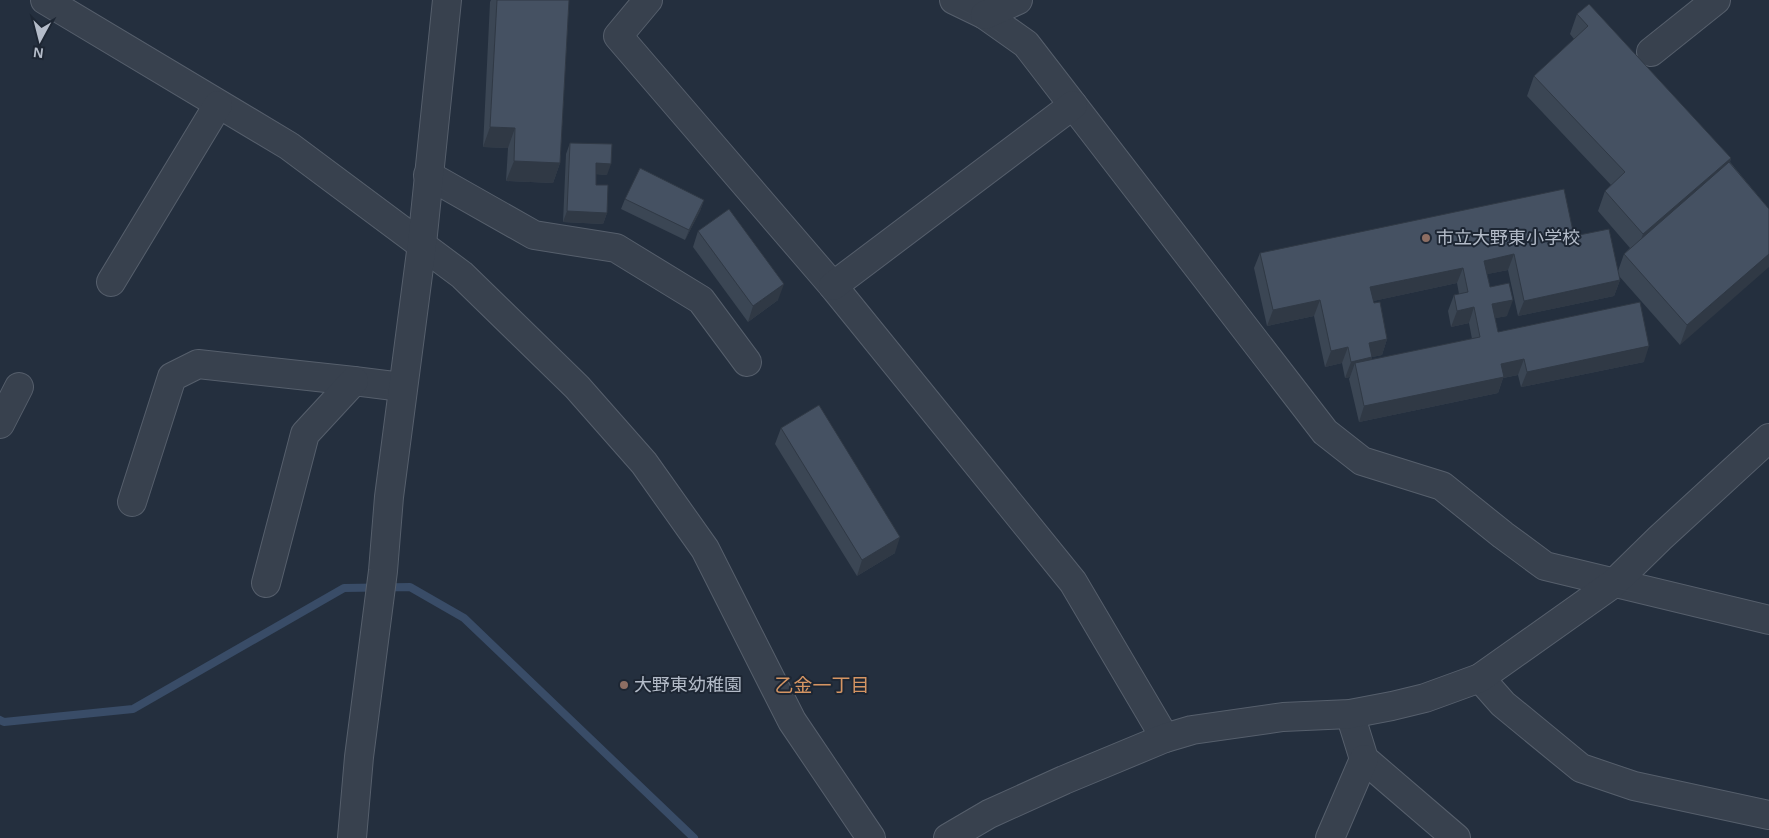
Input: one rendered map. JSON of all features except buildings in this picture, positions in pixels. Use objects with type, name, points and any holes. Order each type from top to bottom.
[{"type":"street","points":[[45,0],[289,146],[462,275],[577,387],[644,463],[705,549],[792,722],[853,810],[870,838]]},
{"type":"street","points":[[352,838],[358,758],[383,571],[389,497],[402,387],[422,244],[447,0]]},
{"type":"street","points":[[648,0],[618,36],[833,286],[1074,582],[1165,738]]},
{"type":"street","points":[[954,0],[985,15],[1026,44],[1325,432],[1362,461],[1442,486],[1545,566],[1769,620]]},
{"type":"street","points":[[985,15],[1018,0]]},
{"type":"street","points":[[1651,52],[1716,0]]},
{"type":"street","points":[[111,282],[218,105]]},
{"type":"street","points":[[833,286],[1073,105]]},
{"type":"street","points":[[428,176],[534,235],[616,248],[701,300],[747,362]]},
{"type":"street","points":[[132,502],[172,377],[198,364],[402,387]]},
{"type":"street","points":[[266,583],[305,434],[354,381]]},
{"type":"street","points":[[0,424],[19,387]]},
{"type":"street","points":[[948,838],[989,814],[1165,738],[1192,730],[1283,717],[1350,714],[1425,698],[1480,678],[1614,583],[1769,438]]},
{"type":"street","points":[[1480,678],[1503,704],[1581,768],[1634,786],[1769,815]]},
{"type":"street","points":[[1350,714],[1364,759],[1456,838]]},
{"type":"street","points":[[1330,838],[1364,759]]},
{"type":"waterway","points":[[0,720],[4,722],[133,709],[344,588],[410,587],[464,618],[694,838]]},
{"type":"place","name":"市立大野東小学校","points":[[1426,238]]},
{"type":"place","name":"大野東幼稚園","points":[[624,685]]},
{"type":"district","name":"乙金一丁目","points":[[822,685]]}]
